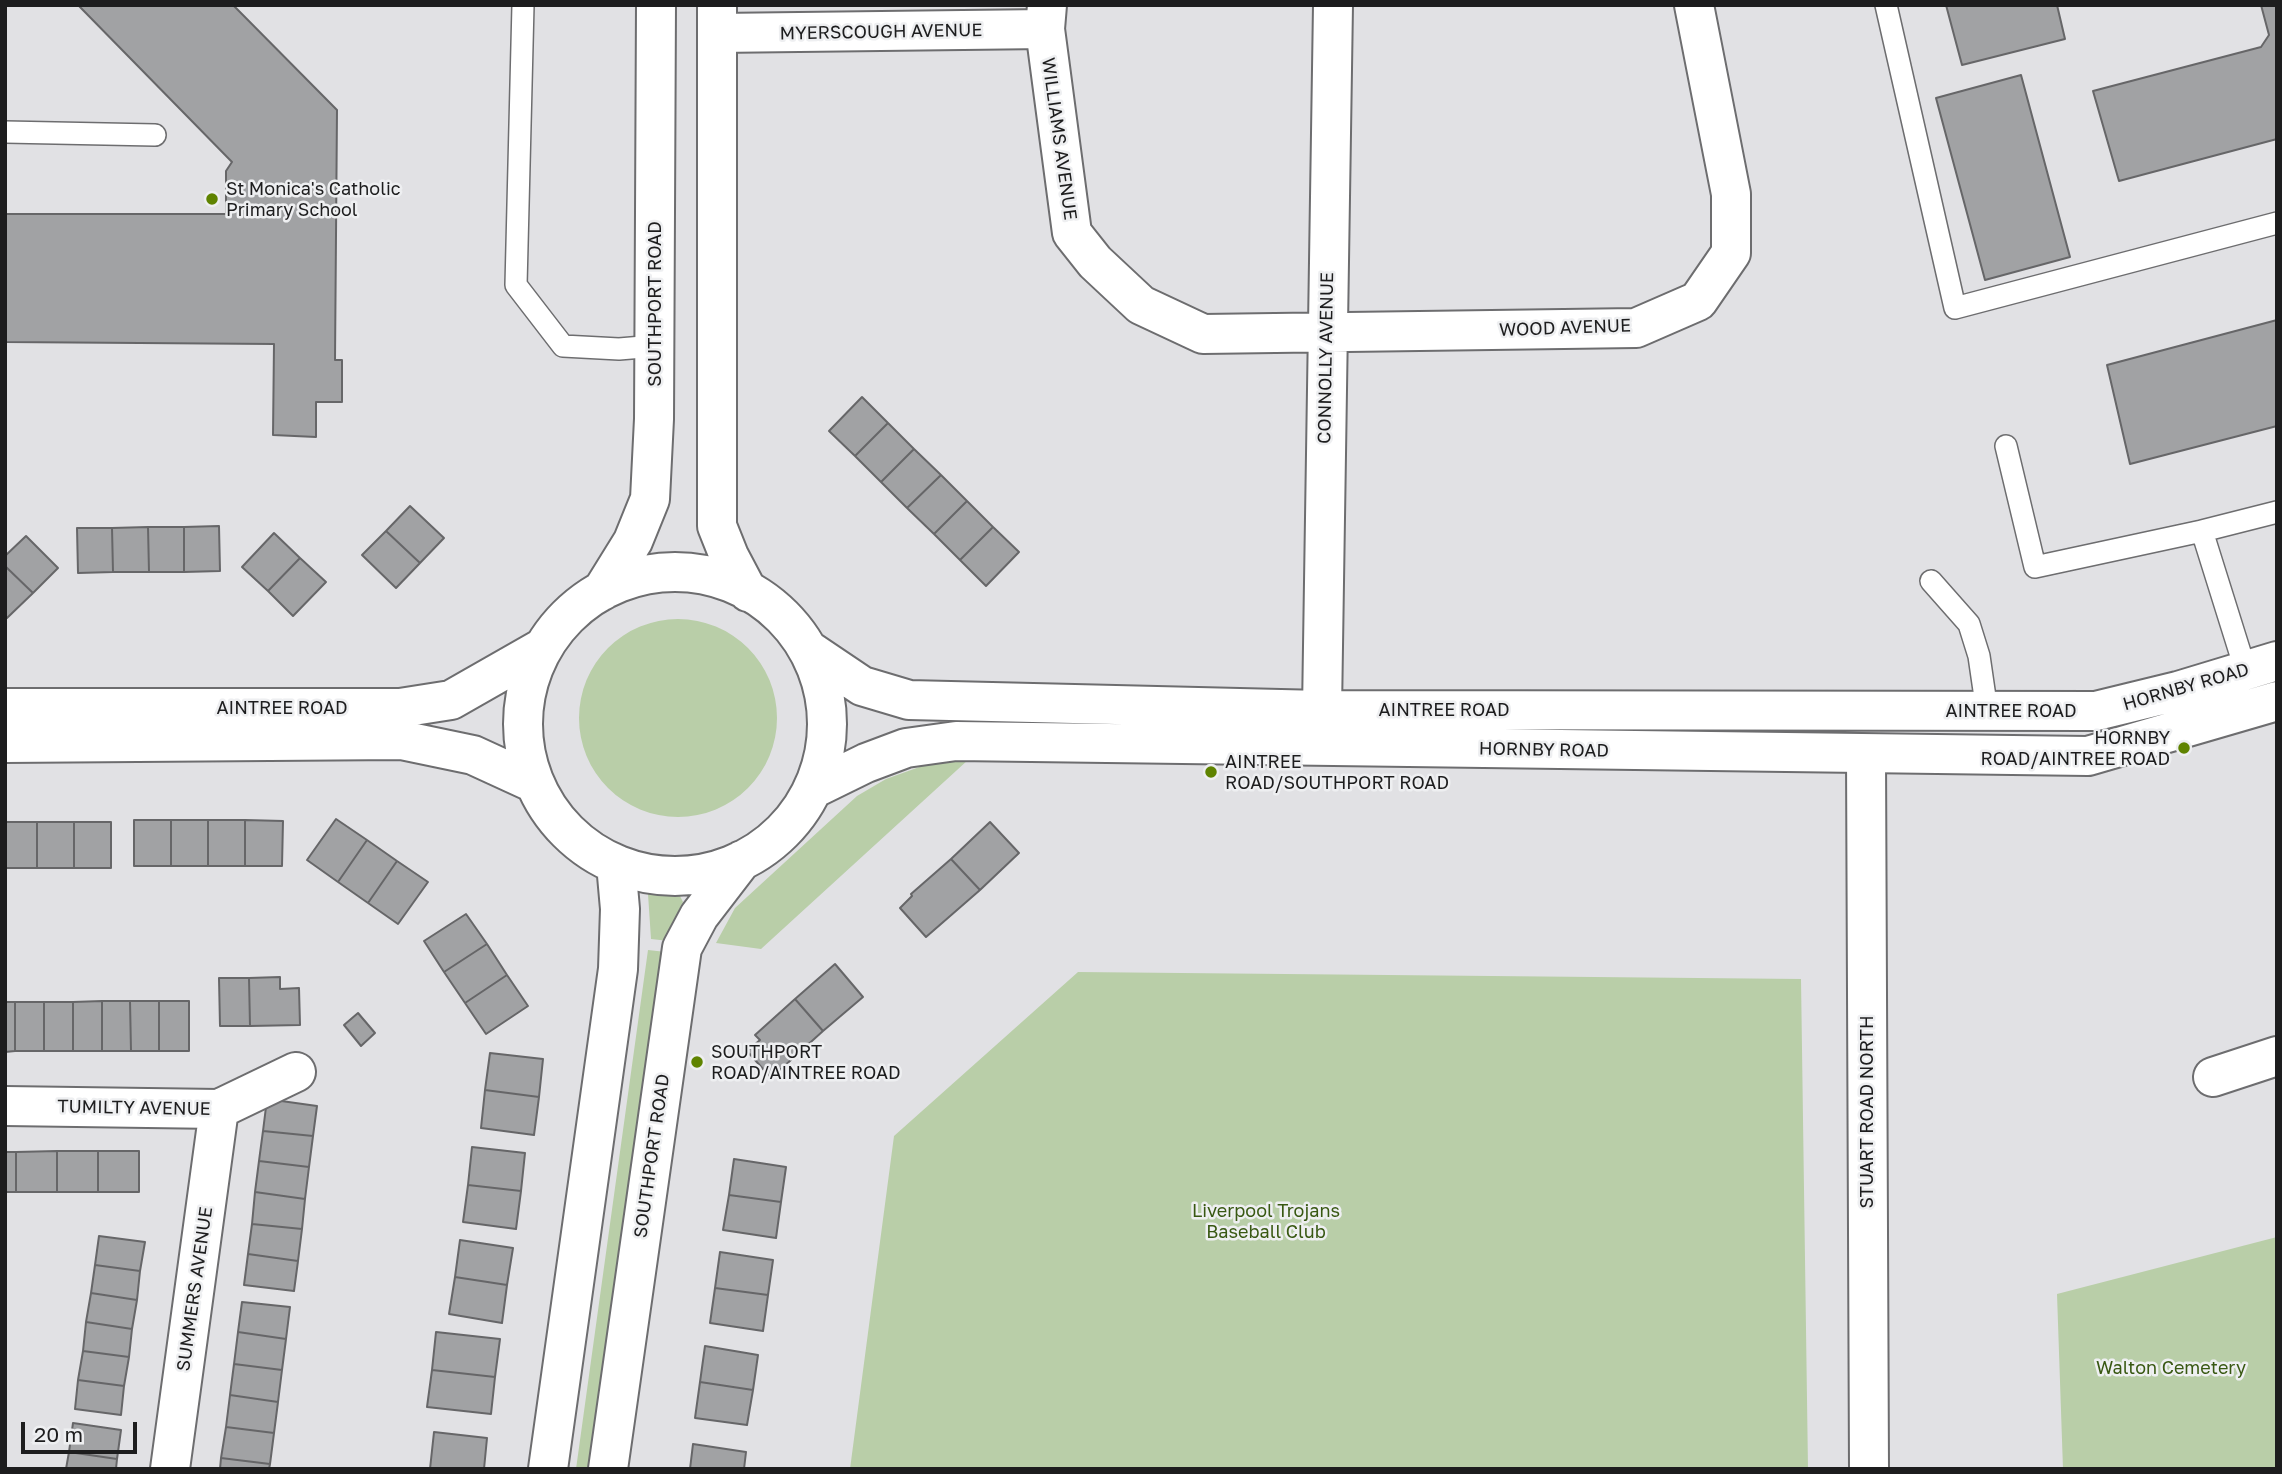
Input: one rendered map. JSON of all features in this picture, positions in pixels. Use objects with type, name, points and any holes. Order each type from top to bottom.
[{"type":"main road","name":"SOUTHPORT ROAD","points":[[602,591],[633,541],[650,499],[655,346],[656,5]]},
{"type":"main road","name":"CONNOLLY AVENUE","points":[[1322,710],[1333,5]]},
{"type":"main road","name":"WOOD AVENUE","points":[[1326,333],[1636,328],[1698,302],[1731,253],[1731,194],[1694,5]]},
{"type":"main road","name":"WILLIAMS AVENUE","points":[[1046,17],[1072,233],[1095,262],[1141,305],[1203,334],[1326,333]]},
{"type":"main road","name":"MYERSCOUGH AVENUE","points":[[718,19],[1046,17]]},
{"type":"main road","points":[[718,19],[718,526],[729,556],[748,592]]},
{"type":"main road","points":[[666,572],[727,581],[761,599],[788,622],[807,649],[821,680],[827,718],[824,752],[813,789],[796,817],[776,838],[742,860],[715,871],[673,877],[639,872],[616,864],[598,856],[572,837],[549,810],[534,783],[524,747],[524,709],[531,675],[544,647],[570,614],[602,591],[630,579],[666,572]]},
{"type":"main road","name":"AINTREE ROAD","points":[[5,708],[400,708],[451,700],[544,647]]},
{"type":"main road","name":"AINTREE ROAD","points":[[807,649],[862,686],[909,700],[1322,710],[2096,711]]},
{"type":"main road","name":"HORNBY ROAD","points":[[2096,711],[2178,691],[2261,666]]},
{"type":"main road","name":"HORNBY ROAD","points":[[813,789],[866,762],[905,748],[956,741],[2088,756],[2267,704]]},
{"type":"main road","name":"AINTREE ROAD","points":[[5,743],[401,740],[473,755],[534,783]]},
{"type":"main road","name":"STUART ROAD NORTH","points":[[1866,755],[1869,1469]]},
{"type":"main road","name":"SOUTHPORT ROAD","points":[[608,1469],[682,948],[699,916],[742,860]]},
{"type":"main road","points":[[548,1469],[618,969],[620,909],[616,864]]},
{"type":"main road","points":[[2213,1077],[2277,1055]]},
{"type":"main road","name":"TUMILTY AVENUE","points":[[5,1106],[219,1109],[296,1072]]},
{"type":"main road","name":"SUMMERS AVENUE","points":[[170,1469],[219,1109]]},
{"type":"lane","points":[[523,5],[516,285],[564,346],[619,349],[655,346]]},
{"type":"lane","points":[[1886,5],[1955,308],[2277,223]]},
{"type":"lane","points":[[5,132],[155,135]]},
{"type":"lane","points":[[2006,446],[2035,567],[2277,512]]},
{"type":"lane","points":[[2202,531],[2261,666],[2267,704]]},
{"type":"lane","points":[[1931,581],[1969,624],[1979,656],[1987,711]]},
{"type":"green space","points":[[678,619],[716,626],[733,635],[748,648],[761,663],[770,680],[777,718],[770,756],[761,773],[748,788],[733,801],[716,810],[678,817],[640,810],[623,801],[608,788],[595,773],[586,756],[579,718],[586,680],[595,663],[608,648],[623,635],[640,626]]},
{"type":"green space","points":[[968,760],[761,949],[716,943],[735,908],[857,796],[886,779],[925,765]]},
{"type":"green space","points":[[654,892],[680,896],[683,902],[675,918],[669,941],[651,939],[648,894]]},
{"type":"green space","points":[[648,950],[666,952],[593,1469],[576,1469]]},
{"type":"green space","name":"Liverpool Trojans Baseball Club","points":[[1078,972],[1801,979],[1808,1469],[850,1469],[894,1136]]},
{"type":"green space","name":"Walton Cemetery","points":[[2277,1237],[2277,1469],[2063,1469],[2057,1294]]},
{"type":"building","points":[[78,5],[233,5],[337,110],[335,360],[342,360],[342,402],[316,402],[316,437],[273,435],[274,344],[5,342],[5,214],[226,214],[226,171],[232,162]]},
{"type":"building","points":[[1946,5],[2057,5],[2065,39],[1962,65]]},
{"type":"building","points":[[2261,5],[2277,5],[2277,139],[2119,181],[2093,91],[2261,47],[2269,35]]},
{"type":"building","points":[[2021,75],[2070,257],[1985,280],[1936,98]]},
{"type":"building","points":[[2277,320],[2277,426],[2130,464],[2107,365]]},
{"type":"building","points":[[862,397],[888,423],[855,456],[829,431]]},
{"type":"building","points":[[888,423],[914,449],[881,482],[855,456]]},
{"type":"building","points":[[914,449],[941,475],[907,508],[881,482]]},
{"type":"building","points":[[941,475],[967,501],[934,534],[907,508]]},
{"type":"building","points":[[967,501],[993,527],[960,560],[934,534]]},
{"type":"building","points":[[410,506],[444,538],[420,563],[386,531]]},
{"type":"building","points":[[219,526],[220,571],[184,572],[184,527]]},
{"type":"building","points":[[148,527],[184,527],[184,572],[149,572]]},
{"type":"building","points":[[148,527],[149,572],[113,572],[112,528]]},
{"type":"building","points":[[993,527],[1019,552],[986,586],[960,560]]},
{"type":"building","points":[[77,528],[112,528],[113,572],[78,573]]},
{"type":"building","points":[[386,531],[420,563],[396,588],[362,555]]},
{"type":"building","points":[[274,533],[300,558],[268,591],[242,567]]},
{"type":"building","points":[[26,536],[58,568],[33,593],[5,566],[5,556]]},
{"type":"building","points":[[300,558],[326,582],[293,616],[268,591]]},
{"type":"building","points":[[5,566],[33,593],[7,618],[5,617]]},
{"type":"building","points":[[336,819],[367,840],[338,882],[307,860]]},
{"type":"building","points":[[134,820],[171,820],[171,866],[134,866]]},
{"type":"building","points":[[171,820],[208,820],[208,866],[171,866]]},
{"type":"building","points":[[208,820],[245,820],[245,866],[208,866]]},
{"type":"building","points":[[245,820],[283,821],[282,866],[245,866]]},
{"type":"building","points":[[5,822],[37,822],[37,868],[5,868]]},
{"type":"building","points":[[37,822],[74,822],[74,868],[37,868]]},
{"type":"building","points":[[74,822],[111,822],[111,868],[74,868]]},
{"type":"building","points":[[990,822],[1019,853],[980,890],[951,859]]},
{"type":"building","points":[[367,840],[397,861],[368,903],[338,882]]},
{"type":"building","points":[[951,859],[980,890],[926,937],[900,908],[911,894]]},
{"type":"building","points":[[397,861],[428,882],[398,924],[368,903]]},
{"type":"building","points":[[466,914],[487,944],[444,972],[424,941]]},
{"type":"building","points":[[487,944],[507,975],[465,1003],[444,972]]},
{"type":"building","points":[[835,964],[863,997],[823,1031],[795,999]]},
{"type":"building","points":[[507,975],[528,1006],[486,1034],[465,1003]]},
{"type":"building","points":[[280,977],[280,989],[299,988],[300,1025],[250,1026],[249,978]]},
{"type":"building","points":[[219,978],[249,978],[250,1026],[220,1026]]},
{"type":"building","points":[[795,999],[823,1031],[771,1078],[747,1051],[760,1040],[755,1035]]},
{"type":"building","points":[[102,1001],[130,1001],[131,1051],[102,1051]]},
{"type":"building","points":[[102,1001],[102,1051],[73,1051],[73,1002]]},
{"type":"building","points":[[130,1001],[159,1001],[159,1051],[131,1051]]},
{"type":"building","points":[[159,1001],[189,1001],[189,1051],[159,1051]]},
{"type":"building","points":[[5,1002],[15,1002],[15,1051],[5,1052]]},
{"type":"building","points":[[15,1002],[44,1002],[44,1051],[15,1051]]},
{"type":"building","points":[[44,1002],[73,1002],[73,1051],[44,1051]]},
{"type":"building","points":[[358,1013],[375,1033],[361,1046],[344,1025]]},
{"type":"building","points":[[490,1053],[543,1059],[539,1097],[485,1090]]},
{"type":"building","points":[[485,1090],[539,1097],[534,1135],[481,1128]]},
{"type":"building","points":[[267,1099],[317,1106],[313,1136],[263,1131]]},
{"type":"building","points":[[263,1131],[313,1136],[309,1167],[259,1161]]},
{"type":"building","points":[[472,1147],[525,1153],[521,1191],[468,1185]]},
{"type":"building","points":[[57,1151],[57,1192],[16,1192],[16,1152]]},
{"type":"building","points":[[57,1151],[98,1151],[98,1192],[57,1192]]},
{"type":"building","points":[[98,1151],[139,1151],[139,1192],[98,1192]]},
{"type":"building","points":[[5,1152],[16,1152],[16,1192],[5,1192]]},
{"type":"building","points":[[734,1159],[786,1167],[781,1202],[729,1195]]},
{"type":"building","points":[[259,1161],[309,1167],[305,1199],[255,1192]]},
{"type":"building","points":[[468,1185],[521,1191],[516,1229],[463,1222]]},
{"type":"building","points":[[255,1192],[305,1199],[302,1229],[252,1224]]},
{"type":"building","points":[[729,1195],[781,1202],[776,1238],[723,1230]]},
{"type":"building","points":[[252,1224],[302,1229],[298,1261],[248,1254]]},
{"type":"building","points":[[99,1236],[145,1242],[140,1271],[95,1265]]},
{"type":"building","points":[[460,1240],[513,1248],[507,1285],[455,1277]]},
{"type":"building","points":[[720,1252],[773,1260],[768,1295],[715,1288]]},
{"type":"building","points":[[248,1254],[298,1261],[294,1291],[244,1285]]},
{"type":"building","points":[[95,1265],[140,1271],[137,1300],[91,1293]]},
{"type":"building","points":[[455,1277],[507,1285],[502,1323],[449,1314]]},
{"type":"building","points":[[715,1288],[768,1295],[763,1331],[710,1323]]},
{"type":"building","points":[[91,1293],[137,1300],[132,1329],[86,1322]]},
{"type":"building","points":[[242,1302],[290,1307],[286,1339],[238,1332]]},
{"type":"building","points":[[86,1322],[132,1329],[129,1357],[83,1351]]},
{"type":"building","points":[[238,1332],[286,1339],[282,1370],[234,1364]]},
{"type":"building","points":[[436,1332],[500,1339],[495,1377],[432,1370]]},
{"type":"building","points":[[705,1346],[758,1355],[753,1390],[700,1382]]},
{"type":"building","points":[[83,1351],[129,1357],[124,1386],[78,1380]]},
{"type":"building","points":[[234,1364],[282,1370],[278,1402],[230,1395]]},
{"type":"building","points":[[432,1370],[495,1377],[491,1414],[427,1407]]},
{"type":"building","points":[[78,1380],[124,1386],[121,1415],[75,1409]]},
{"type":"building","points":[[700,1382],[753,1390],[747,1425],[695,1418]]},
{"type":"building","points":[[230,1395],[278,1402],[274,1433],[226,1427]]},
{"type":"building","points":[[73,1423],[121,1430],[117,1459],[69,1452]]},
{"type":"building","points":[[226,1427],[274,1433],[270,1464],[221,1458]]},
{"type":"building","points":[[434,1432],[487,1438],[484,1469],[430,1469]]},
{"type":"building","points":[[693,1444],[746,1452],[744,1469],[690,1469]]},
{"type":"building","points":[[69,1452],[117,1459],[116,1469],[66,1469]]},
{"type":"building","points":[[221,1458],[270,1464],[269,1469],[220,1469]]},
{"type":"place","name":"St Monica's Catholic Primary School","points":[[212,199]]},
{"type":"place","name":"HORNBY ROAD/AINTREE ROAD","points":[[2184,748]]},
{"type":"place","name":"AINTREE ROAD/SOUTHPORT ROAD","points":[[1211,772]]},
{"type":"place","name":"SOUTHPORT ROAD/AINTREE ROAD","points":[[697,1062]]}]
